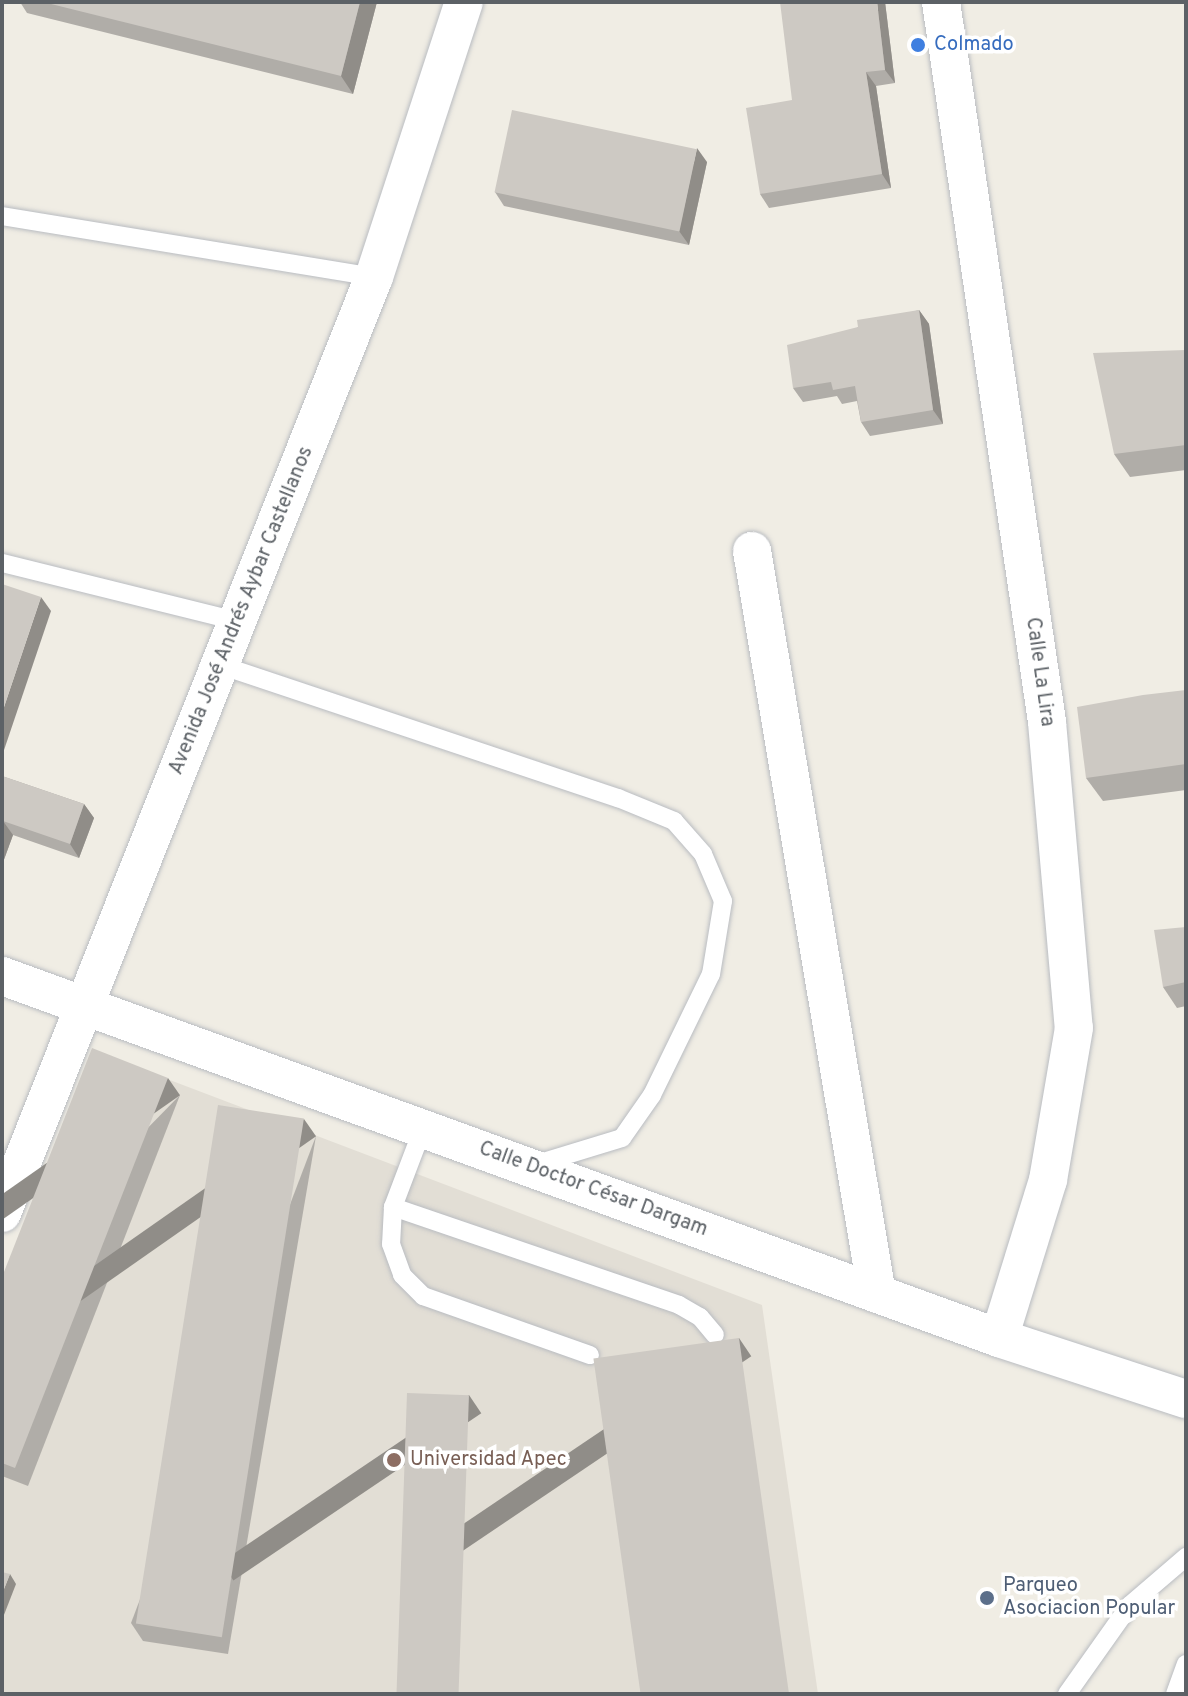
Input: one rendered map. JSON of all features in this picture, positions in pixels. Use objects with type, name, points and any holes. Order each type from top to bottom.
[{"type":"street","name":"Avenida José Andrés Aybar Castellanos","points":[[2,1213],[374,277],[464,2]]},
{"type":"street","name":"Calle La Lira","points":[[941,2],[1047,722],[1074,1028],[1048,1180],[999,1338]]},
{"type":"street","points":[[752,551],[877,1294]]},
{"type":"street","name":"Calle Doctor César Dargam","points":[[2,976],[999,1338],[1186,1399]]},
{"type":"lane","points":[[2,216],[374,277]]},
{"type":"lane","points":[[2,563],[237,621]]},
{"type":"lane","points":[[220,665],[618,798],[674,821],[703,854],[723,901],[711,974],[652,1095],[622,1138],[528,1166]]},
{"type":"lane","points":[[423,1128],[393,1207],[391,1244],[402,1275],[423,1296],[590,1355]]},
{"type":"lane","points":[[393,1207],[679,1305],[700,1317],[715,1335]]},
{"type":"lane","points":[[1067,1694],[1130,1605],[1186,1557]]},
{"type":"lane","points":[[1175,1694],[1186,1664]]},
{"type":"shaded area","name":"Universidad Apec","points":[[104,1055],[762,1305],[818,1694],[2,1694],[2,1313]]},
{"type":"building","points":[[43,2],[360,2],[341,76]]},
{"type":"building","points":[[780,2],[877,2],[885,70],[866,72],[882,174],[760,194],[746,108],[792,100]]},
{"type":"building","points":[[512,110],[697,149],[679,231],[495,192]]},
{"type":"building","points":[[919,310],[933,410],[861,422],[855,386],[833,390],[831,382],[793,388],[787,345],[858,327],[857,320]]},
{"type":"building","points":[[1186,350],[1186,445],[1114,454],[1093,353]]},
{"type":"building","points":[[2,584],[41,597],[2,713]]},
{"type":"building","points":[[1186,690],[1186,764],[1086,778],[1077,707]]},
{"type":"building","points":[[2,776],[84,804],[70,844],[3,821],[2,824]]},
{"type":"building","points":[[1186,927],[1186,982],[1163,987],[1154,930]]},
{"type":"building","points":[[92,1048],[168,1078],[15,1468],[2,1463],[2,1277]]},
{"type":"building","points":[[218,1105],[304,1119],[222,1637],[136,1624]]},
{"type":"building","points":[[739,1338],[789,1694],[641,1694],[593,1358]]},
{"type":"building","points":[[407,1393],[469,1395],[459,1694],[396,1694]]},
{"type":"building","points":[[2,1572],[10,1574],[2,1594]]},
{"type":"place","name":"Colmado","points":[[918,45]]},
{"type":"place","name":"Universidad Apec","points":[[394,1460]]},
{"type":"place","name":"Parqueo Asociacion Popular","points":[[987,1598]]}]
